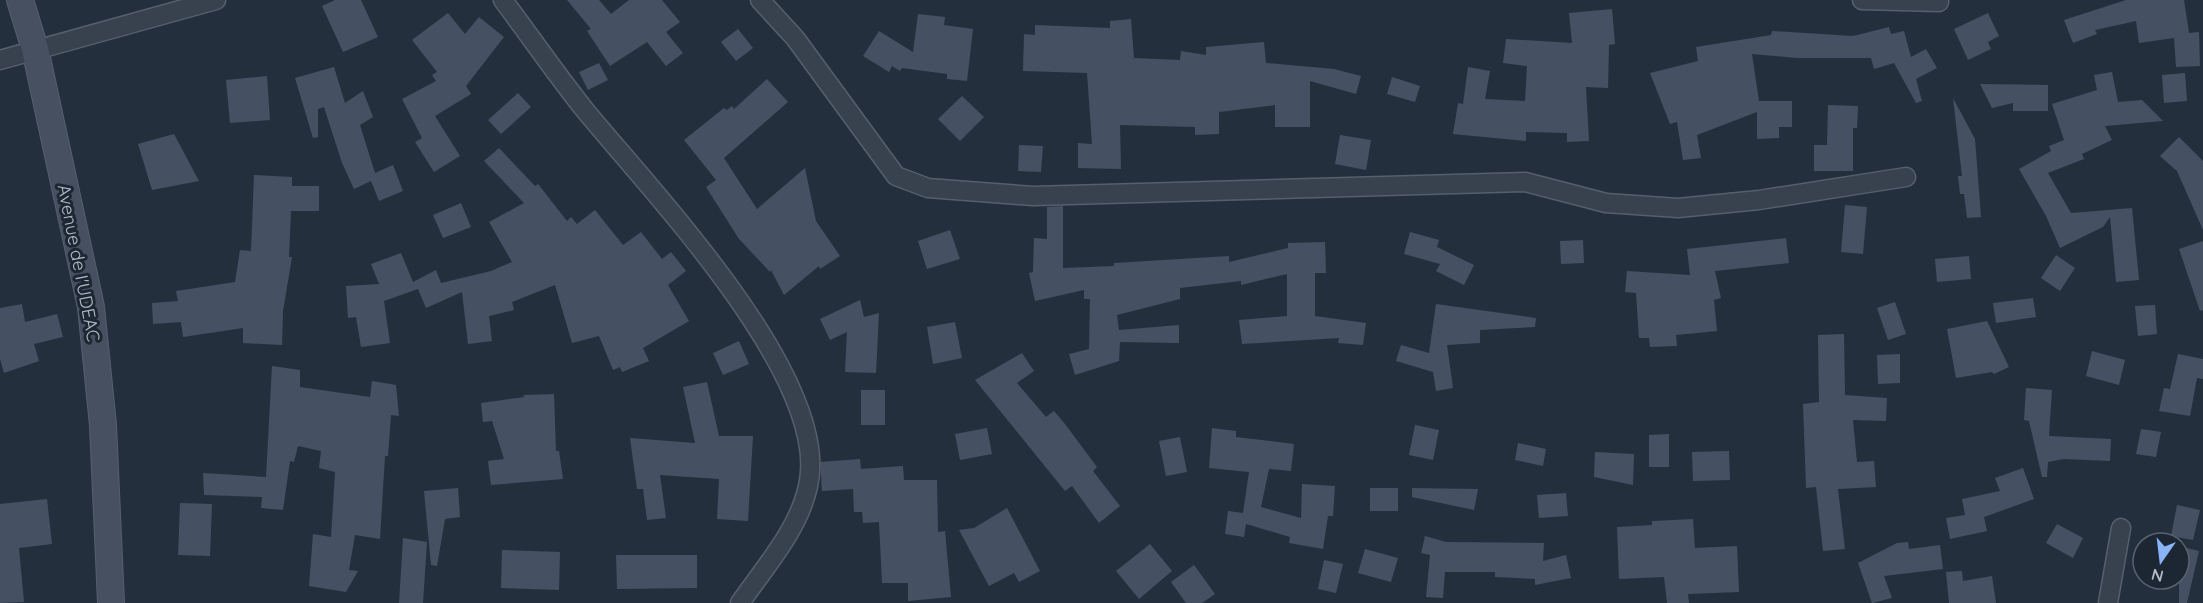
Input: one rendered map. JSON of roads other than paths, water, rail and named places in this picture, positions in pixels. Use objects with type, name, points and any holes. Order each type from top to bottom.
[{"type":"main road","name":"Avenue de I'UDEAC","points":[[20,0],[35,49],[91,306],[103,425],[111,603]]},
{"type":"street","points":[[0,60],[216,0]]},
{"type":"street","points":[[503,0],[583,107],[694,240],[744,309],[791,390],[803,419],[810,453],[809,485],[797,520],[741,603]]},
{"type":"street","points":[[760,0],[795,38],[896,176],[928,188],[1033,196],[1525,182],[1606,203],[1678,208],[1759,200],[1906,177]]},
{"type":"street","points":[[1862,0],[1939,2]]},
{"type":"street","points":[[2108,603],[2121,528]]}]
